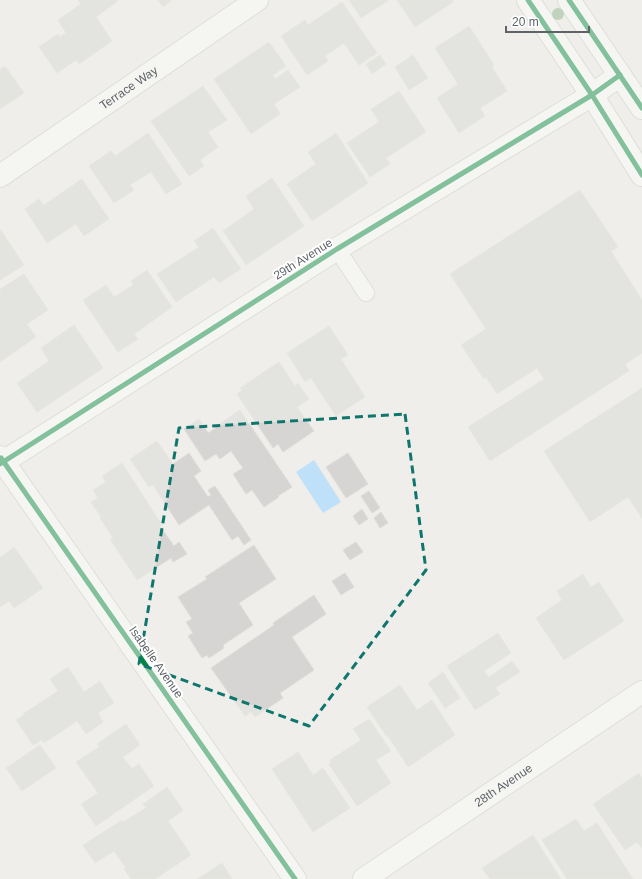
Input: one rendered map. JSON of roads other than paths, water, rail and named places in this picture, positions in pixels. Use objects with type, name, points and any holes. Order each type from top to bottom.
[{"type":"street","name":"Terrace Way","points":[[0,176],[257,0]]},
{"type":"street","points":[[528,0],[592,94],[642,175]]},
{"type":"street","points":[[569,0],[642,108]]},
{"type":"street","name":"29th Avenue","points":[[1,461],[337,249],[592,94],[620,75]]},
{"type":"street","name":"Isabelle Avenue","points":[[1,461],[295,879]]},
{"type":"street","name":"28th Avenue","points":[[364,879],[642,692]]},
{"type":"lane","points":[[337,249],[366,293]]},
{"type":"water","points":[[314,460],[341,502],[323,513],[296,472]]}]
